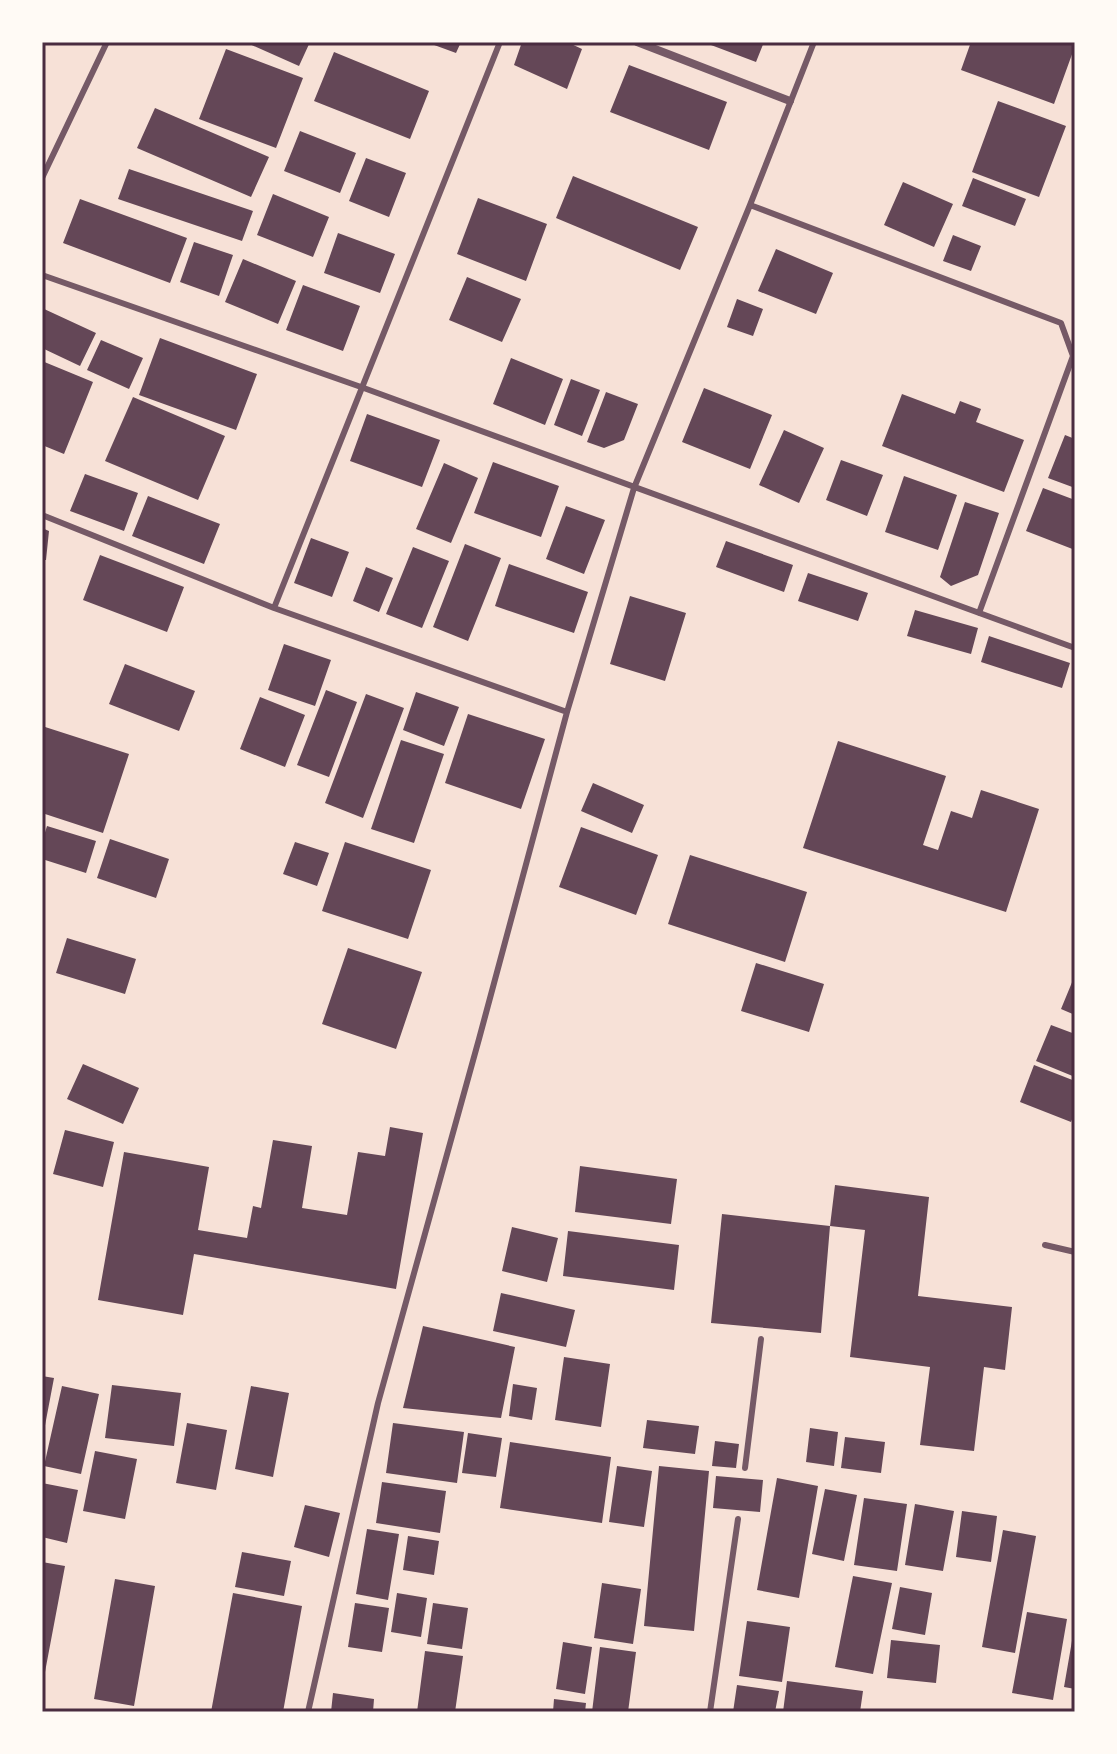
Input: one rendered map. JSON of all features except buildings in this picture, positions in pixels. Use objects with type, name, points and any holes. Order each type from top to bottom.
[{"type":"street","points":[[637,42],[790,101]]},
{"type":"lane","points":[[42,178],[107,42]]},
{"type":"lane","points":[[274,608],[500,42]]},
{"type":"lane","points":[[308,1712],[378,1403],[567,712],[634,488],[814,42]]},
{"type":"lane","points":[[750,205],[1061,323],[1073,356],[979,613]]},
{"type":"lane","points":[[42,275],[361,387],[1075,648]]},
{"type":"lane","points":[[42,515],[274,608],[567,712]]},
{"type":"lane","points":[[1045,1245],[1075,1252]]},
{"type":"lane","points":[[745,1468],[761,1339]]},
{"type":"lane","points":[[710,1712],[738,1519]]}]
